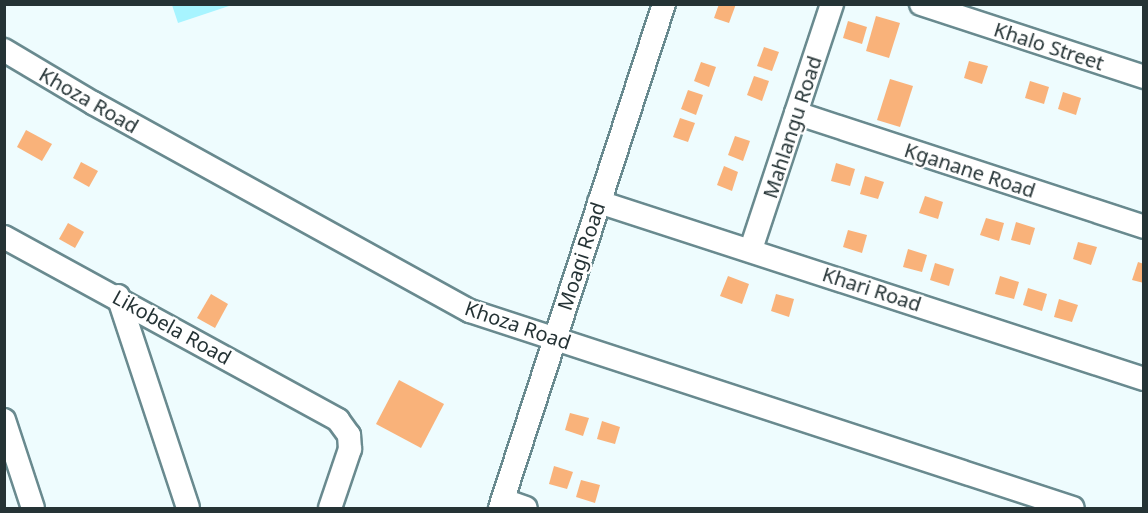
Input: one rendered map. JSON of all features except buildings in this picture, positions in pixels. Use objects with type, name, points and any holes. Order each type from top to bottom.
[{"type":"street","name":"Moagi Road","points":[[501,505],[664,4]]},
{"type":"street","name":"Mahlangu Road","points":[[751,249],[832,4]]},
{"type":"street","name":"Khalo Street","points":[[921,4],[1143,77]]},
{"type":"street","name":"Khoza Road","points":[[4,50],[93,104],[470,311],[1073,508]]},
{"type":"street","name":"Kganane Road","points":[[796,113],[1143,227]]},
{"type":"street","name":"Khari Road","points":[[599,201],[1143,379]]},
{"type":"street","name":"Likobela Road","points":[[4,237],[118,296],[338,420],[349,435],[350,449],[330,508]]},
{"type":"street","points":[[118,296],[188,508]]},
{"type":"street","points":[[4,420],[33,508]]},
{"type":"street","points":[[501,505],[526,508]]},
{"type":"shaded area","points":[[172,4],[232,5],[178,23]]}]
